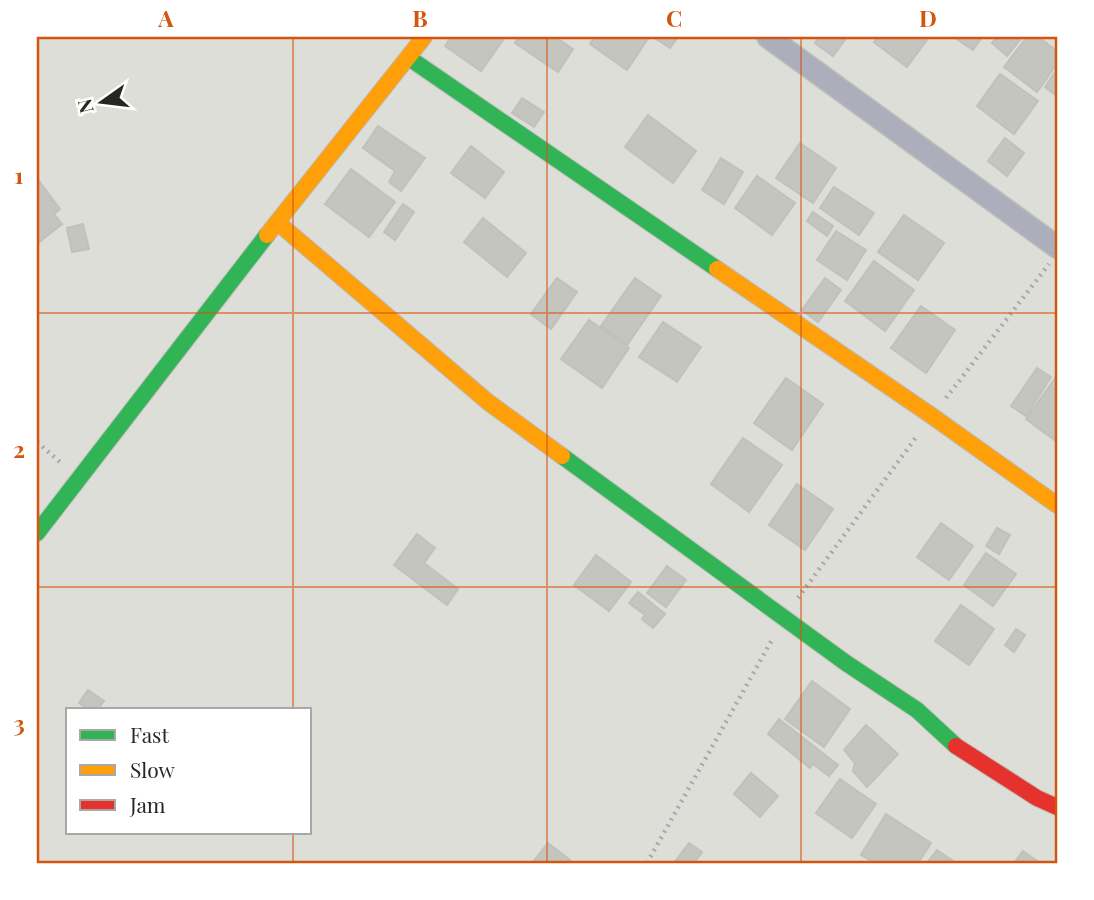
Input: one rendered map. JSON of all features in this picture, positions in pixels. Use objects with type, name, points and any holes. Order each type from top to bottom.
[{"type":"main road","points":[[37,533],[424,37]]},
{"type":"main road","points":[[409,58],[932,416],[1057,505]]},
{"type":"main road","points":[[277,222],[488,402],[784,618],[917,710],[953,744],[1037,798],[1057,807]]},
{"type":"street","points":[[768,37],[1057,247]]},
{"type":"path","points":[[646,863],[784,618],[932,416],[1057,253]]},
{"type":"building","points":[[451,37],[505,37],[481,71],[445,46]]},
{"type":"building","points":[[519,37],[555,37],[573,49],[558,72],[515,43]]},
{"type":"building","points":[[594,37],[649,37],[627,70],[590,44]]},
{"type":"building","points":[[653,37],[678,37],[670,48]]},
{"type":"building","points":[[819,37],[847,37],[833,56],[815,43]]},
{"type":"building","points":[[878,37],[929,37],[907,67],[874,42]]},
{"type":"building","points":[[954,37],[982,37],[973,50]]},
{"type":"building","points":[[997,37],[1022,37],[1007,56],[992,43]]},
{"type":"building","points":[[1027,37],[1038,37],[1057,51],[1057,64],[1037,92],[1004,67]]},
{"type":"building","points":[[1057,69],[1057,96],[1045,87]]},
{"type":"building","points":[[1000,74],[1038,101],[1014,134],[977,106]]},
{"type":"building","points":[[522,98],[544,112],[534,127],[512,113]]},
{"type":"building","points":[[648,115],[696,151],[673,183],[625,147]]},
{"type":"building","points":[[378,126],[425,158],[401,191],[389,182],[395,171],[363,148]]},
{"type":"building","points":[[1005,138],[1024,153],[1007,176],[988,161]]},
{"type":"building","points":[[800,143],[836,168],[813,203],[776,178]]},
{"type":"building","points":[[471,146],[504,172],[485,198],[451,173]]},
{"type":"building","points":[[721,158],[743,172],[724,204],[702,190]]},
{"type":"building","points":[[351,169],[395,202],[369,237],[325,204]]},
{"type":"building","points":[[757,176],[795,203],[772,235],[735,208]]},
{"type":"building","points":[[39,181],[60,209],[54,214],[62,224],[37,244],[37,183]]},
{"type":"building","points":[[834,187],[874,213],[859,235],[820,208]]},
{"type":"building","points":[[403,204],[414,212],[395,240],[384,232]]},
{"type":"building","points":[[813,212],[833,226],[827,236],[807,221]]},
{"type":"building","points":[[904,215],[944,243],[918,280],[878,252]]},
{"type":"building","points":[[483,218],[526,253],[507,277],[464,242]]},
{"type":"building","points":[[83,224],[89,249],[72,252],[67,228]]},
{"type":"building","points":[[836,231],[866,250],[847,280],[817,260]]},
{"type":"building","points":[[874,261],[914,290],[885,331],[845,301]]},
{"type":"building","points":[[557,278],[577,292],[551,329],[531,314]]},
{"type":"building","points":[[635,278],[661,296],[627,345],[601,326]]},
{"type":"building","points":[[825,278],[841,290],[818,322],[802,310]]},
{"type":"building","points":[[921,306],[955,330],[926,373],[891,348]]},
{"type":"building","points":[[589,320],[629,348],[602,388],[561,359]]},
{"type":"building","points":[[663,322],[701,347],[677,382],[639,357]]},
{"type":"building","points":[[1037,368],[1051,377],[1026,416],[1011,406]]},
{"type":"building","points":[[786,378],[823,404],[792,450],[754,423]]},
{"type":"building","points":[[1057,378],[1057,442],[1026,419]]},
{"type":"building","points":[[743,438],[782,465],[749,512],[711,484]]},
{"type":"building","points":[[797,484],[833,509],[805,550],[769,525]]},
{"type":"building","points":[[941,523],[973,546],[949,580],[917,557]]},
{"type":"building","points":[[997,528],[1010,535],[999,554],[986,546]]},
{"type":"building","points":[[417,534],[435,548],[424,563],[458,589],[447,605],[394,565]]},
{"type":"building","points":[[986,553],[1016,574],[993,606],[964,585]]},
{"type":"building","points":[[596,555],[631,582],[609,611],[574,585]]},
{"type":"building","points":[[667,566],[686,580],[666,607],[647,593]]},
{"type":"building","points":[[638,592],[665,614],[653,628],[642,619],[645,615],[629,603]]},
{"type":"building","points":[[961,605],[994,629],[969,665],[935,641]]},
{"type":"building","points":[[1016,629],[1025,635],[1014,652],[1005,645]]},
{"type":"building","points":[[812,681],[850,709],[824,747],[785,719]]},
{"type":"building","points":[[88,690],[104,701],[99,708],[86,708],[79,703]]},
{"type":"building","points":[[779,719],[838,765],[829,776],[813,764],[810,768],[768,734]]},
{"type":"building","points":[[866,725],[898,754],[867,787],[853,771],[855,763],[844,750]]},
{"type":"building","points":[[751,773],[778,796],[760,817],[734,794]]},
{"type":"building","points":[[840,779],[876,804],[852,838],[816,813]]},
{"type":"building","points":[[886,814],[931,843],[918,863],[875,863],[861,855]]},
{"type":"building","points":[[548,843],[570,860],[567,863],[532,863]]},
{"type":"building","points":[[689,843],[702,852],[694,863],[674,863]]},
{"type":"building","points":[[937,850],[956,863],[927,863]]},
{"type":"building","points":[[1023,851],[1040,863],[1014,863]]},
{"type":"traffic: fast","points":[[409,58],[717,269]]},
{"type":"traffic: fast","points":[[37,533],[267,235]]},
{"type":"traffic: fast","points":[[562,456],[846,663],[917,710],[956,746]]},
{"type":"traffic: slow","points":[[267,235],[424,37]]},
{"type":"traffic: slow","points":[[277,222],[488,402],[562,456]]},
{"type":"traffic: slow","points":[[717,269],[1057,505]]},
{"type":"traffic: jam","points":[[956,746],[1037,798],[1057,807]]}]
